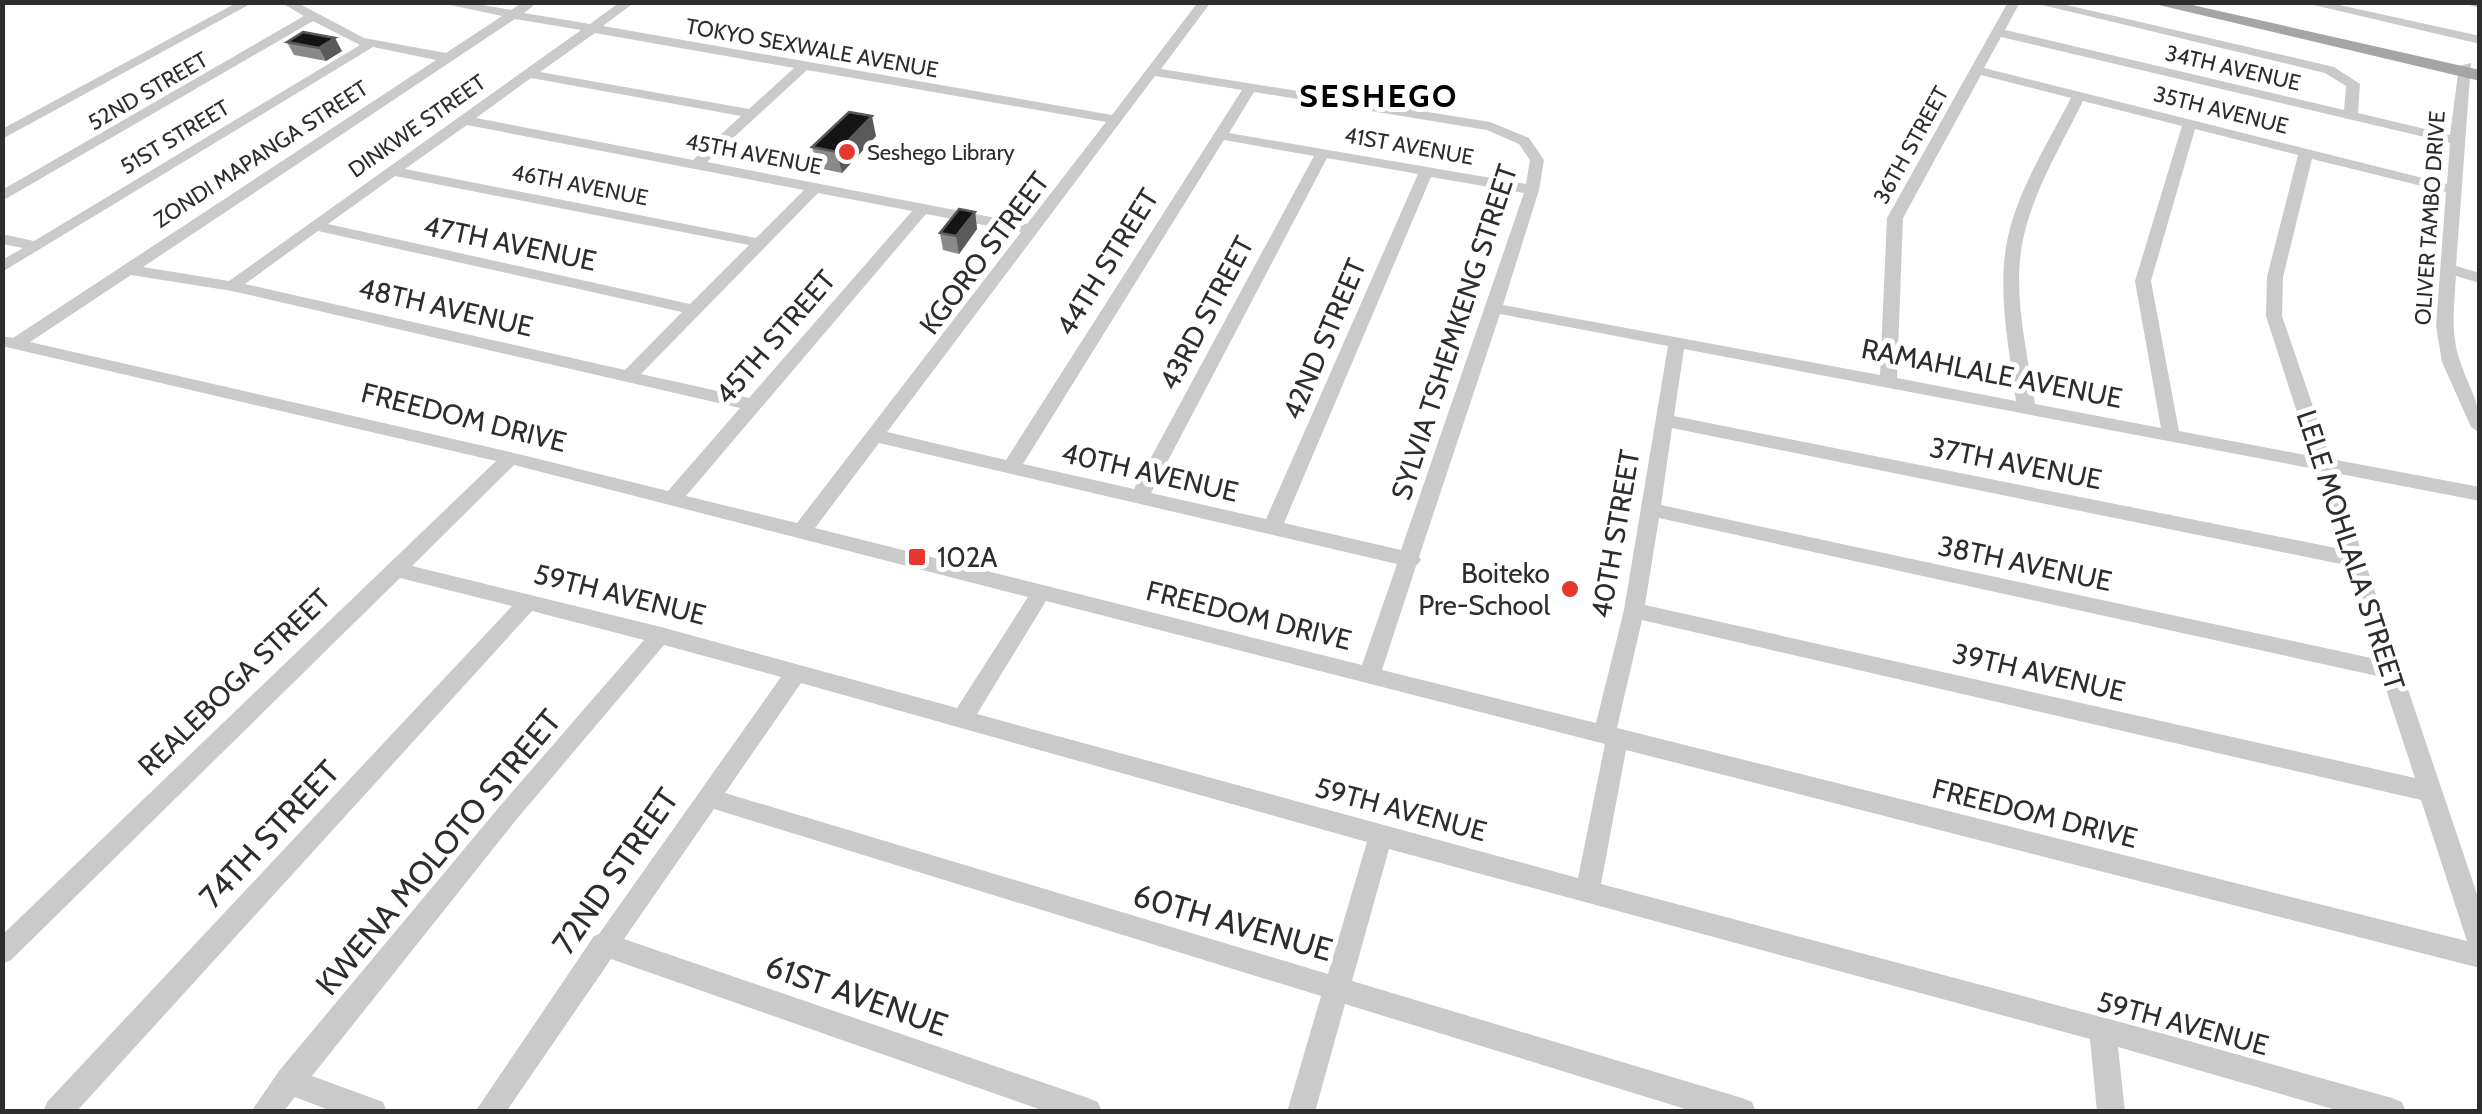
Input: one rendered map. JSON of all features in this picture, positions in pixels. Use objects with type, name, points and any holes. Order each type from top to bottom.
[{"type":"main road","points":[[2154,2],[2473,71]]},
{"type":"main road","points":[[2184,2],[2473,71]]},
{"type":"main road","points":[[2422,63],[2452,80],[2460,97]]},
{"type":"street","points":[[2,135],[248,2]]},
{"type":"street","points":[[286,2],[370,44],[449,58]]},
{"type":"street","name":"TOKYO SEXWALE AVENUE","points":[[442,2],[589,31],[1116,120]]},
{"type":"street","name":"ZONDI MAPANGA STREET","points":[[9,342],[532,2]]},
{"type":"street","name":"DINKWE STREET","points":[[232,286],[629,2]]},
{"type":"street","name":"KGORO STREET","points":[[801,532],[1205,2]]},
{"type":"street","name":"36TH STREET","points":[[1888,382],[1895,218],[2014,2]]},
{"type":"street","points":[[2036,2],[2330,70],[2353,84],[2351,116]]},
{"type":"street","points":[[2306,2],[2480,40]]},
{"type":"street","name":"52ND STREET","points":[[2,197],[313,16]]},
{"type":"street","name":"34TH AVENUE","points":[[2000,33],[2458,140]]},
{"type":"street","name":"51ST STREET","points":[[2,267],[370,44]]},
{"type":"street","points":[[696,165],[804,66]]},
{"type":"street","name":"35TH AVENUE","points":[[1978,70],[2454,190]]},
{"type":"street","name":"OLIVER TAMBO DRIVE","points":[[2473,71],[2460,97],[2448,269],[2447,350],[2480,427]]},
{"type":"street","name":"SYLVIA TSHEMKENG STREET","points":[[1152,72],[1502,130],[1524,141],[1538,160],[1494,308],[1370,675]]},
{"type":"street","points":[[529,74],[753,114]]},
{"type":"street","name":"44TH STREET","points":[[1011,466],[1250,88]]},
{"type":"street","points":[[2026,407],[2013,252],[2026,208],[2078,97]]},
{"type":"street","name":"45TH AVENUE","points":[[465,120],[1034,230]]},
{"type":"street","points":[[2171,435],[2144,267],[2189,125]]},
{"type":"street","name":"41ST AVENUE","points":[[1219,135],[1532,190]]},
{"type":"street","name":"43RD STREET","points":[[1138,499],[1322,154]]},
{"type":"street","name":"LELE MOHLALA STREET","points":[[2306,154],[2275,277],[2274,316],[2480,942]]},
{"type":"street","name":"46TH AVENUE","points":[[392,171],[760,243]]},
{"type":"street","name":"42ND STREET","points":[[1272,528],[1426,172]]},
{"type":"street","points":[[628,377],[813,189]]},
{"type":"street","name":"45TH STREET","points":[[670,501],[922,209]]},
{"type":"street","name":"47TH AVENUE","points":[[315,226],[694,310]]},
{"type":"street","points":[[2,239],[36,246]]},
{"type":"street","name":"48TH AVENUE","points":[[125,269],[232,286],[753,405]]},
{"type":"street","points":[[2448,269],[2480,278]]},
{"type":"street","name":"RAMAHLALE AVENUE","points":[[1494,308],[2480,494]]},
{"type":"street","name":"FREEDOM DRIVE","points":[[9,342],[510,458],[2480,956]]},
{"type":"street","name":"40TH STREET","points":[[1588,889],[1677,342]]},
{"type":"street","name":"37TH AVENUE","points":[[1666,420],[2354,560]]},
{"type":"street","name":"40TH AVENUE","points":[[876,436],[1411,560]]},
{"type":"street","name":"REALEBOGA STREET","points":[[2,952],[510,458]]},
{"type":"street","name":"38TH AVENUE","points":[[1649,509],[2390,670]]},
{"type":"street","name":"59TH AVENUE","points":[[395,569],[796,670],[1381,836],[1588,889],[2104,1033],[2314,1100],[2392,1112]]},
{"type":"street","points":[[964,718],[1040,594]]},
{"type":"street","name":"74TH STREET","points":[[57,1112],[529,601]]},
{"type":"street","name":"39TH AVENUE","points":[[1634,610],[2431,792]]},
{"type":"street","name":"KWENA MOLOTO STREET","points":[[265,1112],[508,813],[661,635]]},
{"type":"street","name":"72ND STREET","points":[[489,1112],[796,670]]},
{"type":"street","name":"60TH AVENUE","points":[[706,797],[1338,986],[1742,1112]]},
{"type":"street","points":[[1301,1112],[1381,836]]},
{"type":"street","name":"61ST AVENUE","points":[[603,944],[1088,1112]]},
{"type":"street","points":[[2104,1033],[2111,1112]]},
{"type":"street","points":[[289,1081],[374,1112]]},
{"type":"building","points":[[303,32],[335,38],[319,48],[287,42]]},
{"type":"building","points":[[849,112],[872,116],[837,152],[812,147]]},
{"type":"building","points":[[959,209],[975,212],[956,236],[940,233]]},
{"type":"place","name":"Seshego Library","points":[[847,152]]},
{"type":"place","name":"102A","points":[[917,557]]},
{"type":"place","name":"Boiteko Pre-School","points":[[1570,589]]},
{"type":"district","name":"SESHEGO","points":[[1379,95]]}]
